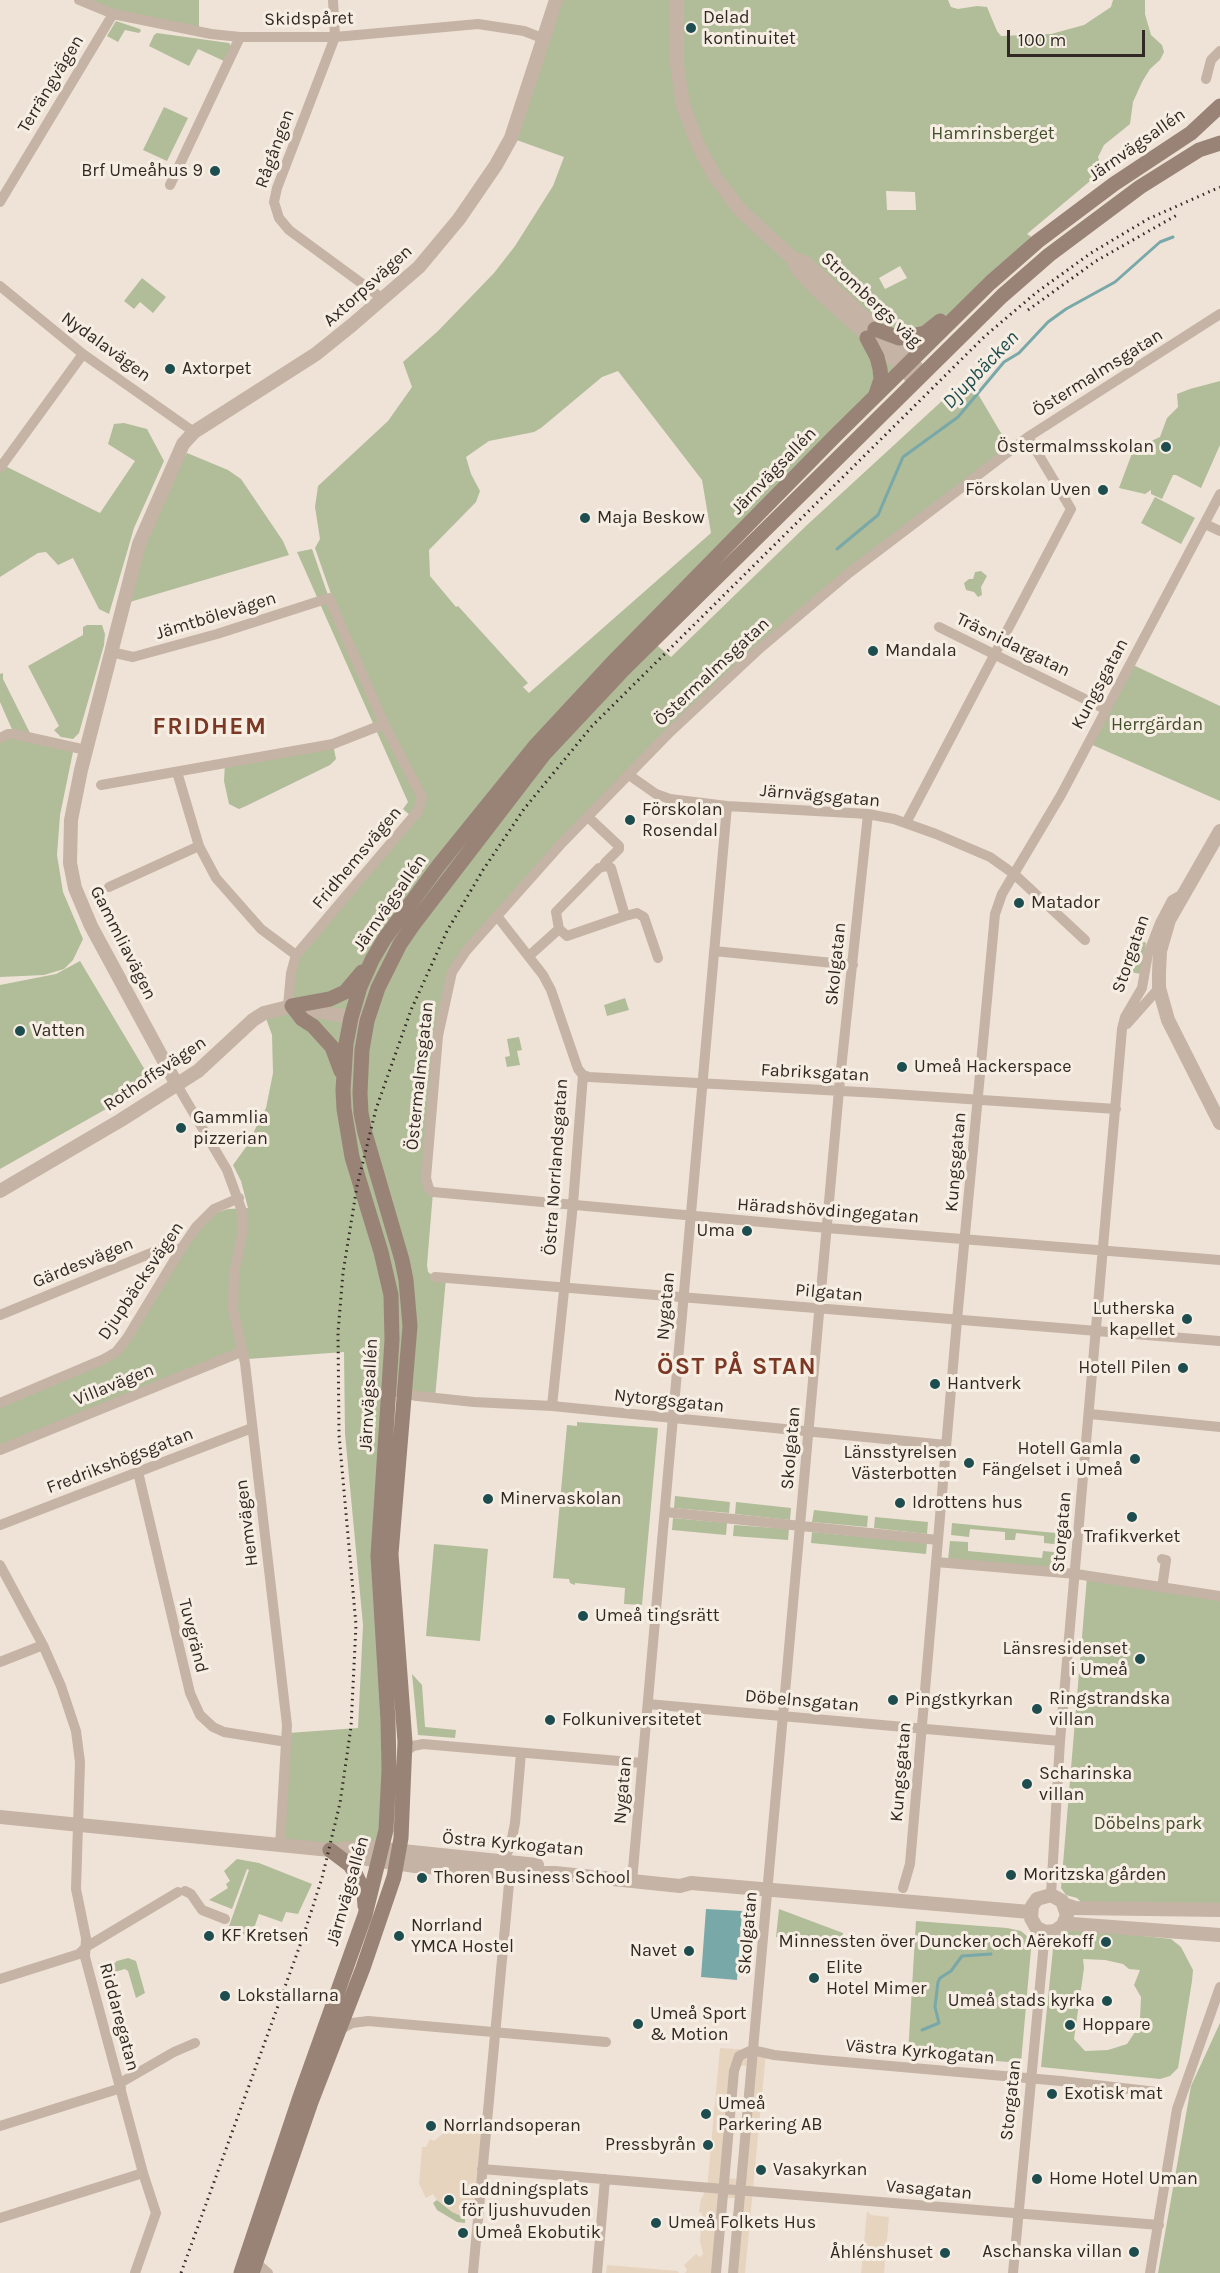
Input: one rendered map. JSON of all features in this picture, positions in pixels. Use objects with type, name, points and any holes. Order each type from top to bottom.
[{"type":"main road","name":"Järnvägsallén","points":[[248,2268],[349,2005],[387,1897],[398,1857],[404,1753],[391,1554],[410,1326],[406,1280],[398,1242],[361,1113],[360,987],[372,960],[385,938],[440,865],[536,746],[627,648],[876,396],[990,283],[1038,241],[1130,172],[1191,134],[1220,106]]},
{"type":"main road","points":[[1220,111],[1220,123]]},
{"type":"main road","name":"Järnvägsallén","points":[[248,2268],[299,2100],[365,1915],[386,1830],[389,1770],[378,1556],[392,1340],[391,1295],[381,1252],[347,1136],[343,1080],[359,1020],[412,924],[545,753],[621,672],[1002,296],[1065,243],[1158,176],[1199,150],[1220,143]]},
{"type":"main road","points":[[876,396],[881,379],[871,333],[899,338],[924,333],[957,305],[990,283]]},
{"type":"main road","points":[[290,1006],[330,999],[345,992],[372,960]]},
{"type":"main road","points":[[290,1006],[332,1047],[343,1080]]},
{"type":"main road","points":[[330,1850],[350,1865],[358,1877],[364,1892],[365,1915]]},
{"type":"street","name":"Skidspåret","points":[[80,0],[113,14],[212,34],[240,37],[334,37],[478,24],[524,31],[542,38]]},
{"type":"street","name":"Rågången","points":[[333,0],[336,25],[334,37],[277,188],[274,202],[279,218],[290,230],[383,299]]},
{"type":"street","name":"Axtorpsvägen","points":[[138,544],[183,444],[194,432],[316,354],[419,267],[459,219],[496,165],[510,138],[556,0]]},
{"type":"street","name":"Strombergs väg","points":[[678,1],[675,40],[683,105],[698,145],[715,177],[740,210],[792,258],[806,263],[871,333],[918,378]]},
{"type":"street","name":"Terrängvägen","points":[[0,202],[113,14]]},
{"type":"street","points":[[170,185],[240,37]]},
{"type":"street","points":[[1206,79],[1211,60],[1220,51]]},
{"type":"street","name":"Nydalavägen","points":[[0,286],[83,354],[194,432]]},
{"type":"street","name":"Östermalmsgatan","points":[[433,1192],[429,1189],[426,1178],[438,1036],[448,982],[457,962],[497,916],[670,732],[758,650],[849,573],[1028,437],[1220,314]]},
{"type":"street","points":[[1,465],[83,354]]},
{"type":"street","points":[[906,824],[1071,509],[1028,437]]},
{"type":"street","name":"Kungsgatan","points":[[903,1888],[910,1864],[994,914],[1002,894],[1061,795],[1220,494]]},
{"type":"street","points":[[1204,524],[1220,531]]},
{"type":"street","name":"Gammliavägen","points":[[138,544],[86,750],[72,820],[70,863],[75,888],[96,935],[227,1170],[238,1198]]},
{"type":"street","name":"Jämtbölevägen","points":[[111,652],[133,657],[217,634],[329,598]]},
{"type":"street","name":"Fridhemsvägen","points":[[290,1006],[291,973],[296,955],[421,806],[422,797],[384,724],[329,598]]},
{"type":"street","name":"Träsnidargatan","points":[[939,627],[1105,710]]},
{"type":"street","points":[[101,785],[333,744],[384,724]]},
{"type":"street","points":[[0,738],[14,734],[86,750]]},
{"type":"street","points":[[177,772],[199,846],[216,878],[261,928],[296,955]]},
{"type":"street","name":"Järnvägsgatan","points":[[629,775],[656,794],[670,799],[727,806],[868,814],[906,824],[990,857],[1014,874],[1085,940]]},
{"type":"street","name":"Nygatan","points":[[632,1877],[727,806]]},
{"type":"street","name":"Skolgatan","points":[[734,2273],[752,2050],[755,2039],[769,1888],[839,1091],[868,814]]},
{"type":"street","points":[[588,817],[619,846],[606,866]]},
{"type":"street","name":"Storgatan","points":[[1122,1029],[1160,988],[1159,961],[1168,920],[1220,831]]},
{"type":"street","points":[[109,887],[199,846]]},
{"type":"street","points":[[626,916],[611,868],[606,866],[599,868],[556,912],[558,929],[567,936],[637,913],[644,917],[658,958]]},
{"type":"street","name":"Storgatan","points":[[1051,1895],[1060,1741],[1122,1029],[1125,1017],[1142,988],[1148,954],[1160,922],[1172,900],[1181,895]]},
{"type":"street","name":"Östra Norrlandsgatan","points":[[497,916],[543,975],[551,990],[578,1069],[583,1075],[573,1204],[552,1406]]},
{"type":"street","points":[[529,957],[558,929]]},
{"type":"street","points":[[714,951],[853,965]]},
{"type":"street","points":[[1160,988],[1173,1031],[1220,1123]]},
{"type":"street","points":[[290,1006],[359,1020]]},
{"type":"street","name":"Rothoffsvägen","points":[[0,1191],[177,1084],[213,1059],[253,1020],[264,1013],[290,1006]]},
{"type":"street","name":"Fabriksgatan","points":[[583,1075],[1116,1109]]},
{"type":"street","name":"Häradshövdingegatan","points":[[433,1192],[827,1228],[1220,1260]]},
{"type":"street","name":"Djupbäcksvägen","points":[[0,1403],[116,1352],[127,1338],[181,1249],[208,1214],[238,1198]]},
{"type":"street","name":"Hemvägen","points":[[238,1198],[243,1219],[234,1274],[233,1309],[245,1363],[287,1725],[280,1846]]},
{"type":"street","name":"Gärdesvägen","points":[[0,1315],[160,1249],[181,1249]]},
{"type":"street","name":"Pilgatan","points":[[435,1277],[1220,1341]]},
{"type":"street","name":"Villavägen","points":[[0,1450],[241,1352]]},
{"type":"street","name":"Nytorgsgatan","points":[[389,1390],[417,1396],[474,1402],[552,1406],[946,1445]]},
{"type":"street","points":[[1090,1414],[1220,1427]]},
{"type":"street","name":"Fredrikshögsgatan","points":[[0,1525],[252,1428]]},
{"type":"street","name":"Tuvgränd","points":[[138,1472],[190,1693],[200,1715],[213,1727],[224,1732],[287,1742]]},
{"type":"street","points":[[665,1512],[938,1540]]},
{"type":"street","points":[[1162,1559],[1166,1560],[1162,1588]]},
{"type":"street","points":[[936,1562],[1076,1575],[1220,1596]]},
{"type":"street","name":"Riddaregatan","points":[[0,1565],[44,1646],[76,1731],[81,1762],[76,1889],[86,1938],[85,1957],[143,2173],[156,2213],[135,2273]]},
{"type":"street","points":[[0,1662],[44,1646]]},
{"type":"street","name":"Döbelnsgatan","points":[[648,1704],[1060,1741]]},
{"type":"street","points":[[404,1753],[418,1744],[642,1762]]},
{"type":"street","points":[[473,2273],[506,1867],[515,1823],[521,1753]]},
{"type":"street","name":"Östra Kyrkogatan","points":[[0,1817],[506,1867],[632,1877],[681,1877],[691,1882],[1030,1912]]},
{"type":"street","points":[[0,1979],[79,1954],[86,1947],[181,1891],[191,1894],[202,1910],[225,1919]]},
{"type":"street","points":[[1220,1910],[1076,1908],[1066,1905],[1059,1897],[1051,1895],[1037,1899],[1030,1912],[1033,1923],[1045,1932],[1055,1931],[1063,1925],[1072,1924],[1220,1935]]},
{"type":"street","points":[[1063,1925],[1067,1915],[1066,1905]]},
{"type":"street","name":"Storgatan","points":[[1013,2273],[1045,1932]]},
{"type":"street","points":[[1150,2273],[1177,2109],[1220,1987]]},
{"type":"street","points":[[349,2005],[356,2014],[368,2021]]},
{"type":"street","points":[[339,2030],[352,2023],[368,2021],[606,2042]]},
{"type":"street","points":[[0,2126],[120,2085],[195,2043]]},
{"type":"street","points":[[716,2273],[735,2064],[739,2056],[752,2050]]},
{"type":"street","name":"Västra Kyrkogatan","points":[[752,2050],[810,2059],[1031,2078],[1158,2092]]},
{"type":"street","name":"Vasagatan","points":[[482,2169],[1159,2225]]},
{"type":"street","points":[[0,2218],[143,2173]]},
{"type":"street","points":[[597,2273],[605,2179]]},
{"type":"street","points":[[248,2268],[268,2273]]},
{"type":"green space","points":[[79,0],[199,0],[199,32]]},
{"type":"green space","name":"Hamrinsberget","points":[[556,0],[948,0],[951,7],[958,9],[987,7],[1001,36],[1051,34],[1084,25],[1111,7],[1113,0],[1145,0],[1145,14],[1151,35],[1162,45],[1164,52],[1142,82],[1133,102],[1130,124],[1104,145],[1098,157],[1102,171],[1027,234],[1038,241],[642,633],[671,657],[807,525],[968,377],[1011,450],[758,650],[506,904],[448,982],[426,1178],[433,1192],[428,1272],[435,1277],[446,1278],[435,1398],[390,1390],[380,1603],[383,1849],[280,1846],[288,1733],[358,1728],[363,1625],[345,1434],[344,1352],[248,1359],[245,1347],[0,1445],[0,1407],[107,1362],[198,1231],[216,1213],[228,1209],[248,1208],[241,1181],[233,1165],[246,1147],[266,1108],[273,1073],[272,1035],[264,1013],[288,1006],[296,955],[412,817],[403,809],[408,802],[297,552],[312,549],[329,598],[332,597],[315,548],[320,539],[315,507],[318,486],[388,421],[412,387],[403,362],[438,331],[494,273],[515,246],[553,186],[564,157],[511,138]],"holes":[[[886,191],[915,192],[916,210],[887,210]],[[900,266],[907,278],[885,289],[879,278]],[[618,371],[702,480],[711,533],[529,693],[523,687],[528,683],[430,576],[429,550],[476,502],[480,491],[471,474],[466,457],[489,441],[534,432],[541,428],[602,377]]]},
{"type":"green space","points":[[116,21],[141,31],[139,33],[125,30],[118,42],[107,36]]},
{"type":"green space","points":[[157,33],[229,43],[231,46],[224,61],[198,49],[189,66],[149,46]]},
{"type":"green space","points":[[164,107],[188,118],[167,161],[143,150]]},
{"type":"green space","points":[[142,278],[166,297],[153,313],[140,302],[134,309],[124,301]]},
{"type":"green space","points":[[1220,381],[1220,445],[1201,488],[1173,475],[1162,499],[1151,494],[1151,490],[1145,494],[1119,488],[1137,440],[1155,449],[1155,457],[1156,449],[1149,442],[1160,437],[1167,418],[1178,407],[1177,394]]},
{"type":"green space","points":[[124,423],[147,429],[164,461],[134,528],[109,614],[99,609],[73,558],[58,565],[46,552],[38,553],[0,577],[0,468],[3,465],[100,513],[135,461],[108,444],[114,424]]},
{"type":"green space","points":[[187,453],[228,470],[241,479],[283,541],[289,555],[123,604],[162,492]]},
{"type":"green space","points":[[1155,497],[1195,518],[1181,544],[1141,523]]},
{"type":"green space","points":[[981,571],[987,576],[981,587],[982,595],[978,597],[974,592],[966,590],[964,583],[973,579],[975,572]]},
{"type":"green space","points":[[102,625],[105,634],[104,645],[79,733],[73,739],[61,737],[54,730],[59,726],[28,666],[83,635],[83,627]]},
{"type":"green space","name":"Herrgärdan","points":[[1129,663],[1220,706],[1220,801],[1088,743]]},
{"type":"green space","points":[[3,673],[3,679],[32,737],[74,747],[60,815],[57,855],[63,892],[83,939],[73,960],[64,969],[44,975],[0,977],[0,738],[14,734],[0,702],[0,674]]},
{"type":"green space","points":[[333,744],[336,759],[330,765],[239,809],[229,804],[224,781],[225,763]]},
{"type":"green space","points":[[1143,941],[1146,943],[1141,974],[1131,972],[1130,967]]},
{"type":"green space","points":[[80,961],[148,1075],[145,1087],[0,1169],[0,985],[56,974]]},
{"type":"green space","points":[[625,998],[629,1010],[607,1016],[604,1005]]},
{"type":"green space","points":[[519,1037],[522,1050],[517,1051],[520,1065],[507,1067],[505,1057],[510,1056],[507,1039]]},
{"type":"green space","points":[[577,1422],[658,1428],[642,1605],[624,1604],[625,1588],[575,1583],[575,1585],[570,1583],[569,1579],[553,1578],[567,1425],[577,1426]]},
{"type":"green space","points":[[675,1496],[730,1502],[729,1513],[674,1508]]},
{"type":"green space","points":[[736,1502],[791,1508],[790,1520],[735,1514]]},
{"type":"green space","points":[[814,1510],[868,1516],[867,1527],[812,1522]]},
{"type":"green space","points":[[875,1517],[928,1522],[927,1534],[874,1528]]},
{"type":"green space","points":[[673,1518],[727,1523],[726,1535],[672,1530]]},
{"type":"green space","points":[[952,1523],[1066,1534],[1064,1545],[1044,1543],[1044,1536],[1016,1533],[1015,1540],[1005,1540],[1005,1532],[970,1529],[969,1537],[951,1535]]},
{"type":"green space","points":[[734,1525],[789,1529],[788,1540],[733,1536]]},
{"type":"green space","points":[[812,1532],[927,1543],[926,1554],[811,1543]]},
{"type":"green space","points":[[950,1541],[968,1542],[968,1551],[1042,1558],[1043,1551],[1064,1553],[1063,1571],[948,1560]]},
{"type":"green space","points":[[434,1544],[488,1549],[480,1641],[426,1636]]},
{"type":"green space","name":"Döbelns park","points":[[1087,1577],[1220,1596],[1220,1906],[1081,1902],[1077,1898],[1066,1895],[1061,1888]]},
{"type":"green space","points":[[412,1674],[422,1685],[425,1727],[456,1730],[455,1738],[418,1735]]},
{"type":"green space","points":[[237,1859],[259,1863],[312,1884],[298,1914],[286,1912],[282,1922],[259,1914],[251,1937],[228,1929],[249,1870],[247,1869],[232,1909],[209,1900],[228,1888],[226,1884],[230,1881],[224,1871]]},
{"type":"green space","points":[[779,1909],[843,1933],[842,1944],[776,1937]]},
{"type":"green space","points":[[916,1921],[1007,1928],[1021,1931],[1028,1937],[1031,1949],[1021,2063],[908,2054]]},
{"type":"green space","points":[[1068,1930],[1171,1939],[1181,1947],[1193,1970],[1178,2068],[1170,2076],[1160,2079],[1041,2067],[1053,1949],[1062,1933]],"holes":[[[1083,1959],[1123,1964],[1129,1969],[1140,1970],[1134,1985],[1141,1997],[1140,2019],[1137,2029],[1127,2044],[1108,2050],[1085,2051],[1074,2039],[1084,1968]]]},
{"type":"green space","points":[[128,1958],[136,1961],[145,1993],[136,1998],[128,1971],[125,1969],[104,1975],[101,1974],[98,1963],[110,1967],[117,1961]]},
{"type":"green space","points":[[1220,2023],[1220,2273],[1158,2273],[1191,2086]]},
{"type":"green space","points":[[437,2200],[465,2218],[465,2223],[457,2222],[437,2210],[433,2203]]},
{"type":"shaded area","points":[[720,2048],[766,2053],[745,2273],[729,2273],[735,2198],[726,2198],[719,2273],[685,2273],[687,2270],[684,2265],[696,2254],[700,2257],[703,2254],[700,2241],[702,2213],[699,2212],[701,2199],[707,2188]],"holes":[[[738,2065],[747,2066],[737,2179],[727,2178]]]},
{"type":"shaded area","points":[[486,2123],[477,2218],[465,2218],[452,2212],[433,2194],[426,2198],[419,2184],[422,2147],[426,2147],[430,2139],[434,2141],[448,2129]]},
{"type":"shaded area","points":[[867,2211],[871,2215],[889,2217],[884,2273],[861,2273]]},
{"type":"shaded area","points":[[607,2265],[678,2271],[679,2273],[606,2273]]},
{"type":"water","points":[[706,1909],[742,1911],[737,1980],[701,1977]]},
{"type":"waterway","name":"Djupbäcken","points":[[837,549],[878,515],[903,457],[958,417],[1004,362],[1019,353],[1048,322],[1066,309],[1115,282],[1160,242],[1173,237]]},
{"type":"waterway","points":[[922,2030],[939,2023],[935,2007],[940,1978],[951,1971],[962,1956],[991,1954]]},
{"type":"railway","points":[[181,2273],[303,1937],[322,1878],[340,1803],[351,1727],[356,1625],[339,1435],[338,1332],[343,1273],[357,1186],[376,1109],[411,1010],[447,931],[483,870],[524,809],[592,726],[985,336],[1037,292],[1091,253],[1148,219],[1220,187]]},
{"type":"railway","points":[[1028,310],[1096,261],[1177,215]]},
{"type":"place","name":"Delad kontinuitet","points":[[691,28]]},
{"type":"place","name":"Brf Umeåhus 9","points":[[215,171]]},
{"type":"place","name":"Axtorpet","points":[[170,369]]},
{"type":"place","name":"Östermalmsskolan","points":[[1166,447]]},
{"type":"place","name":"Förskolan Uven","points":[[1103,490]]},
{"type":"place","name":"Maja Beskow","points":[[585,518]]},
{"type":"place","name":"Mandala","points":[[873,651]]},
{"type":"place","name":"Förskolan Rosendal","points":[[630,820]]},
{"type":"place","name":"Matador","points":[[1019,903]]},
{"type":"place","name":"Vatten","points":[[20,1031]]},
{"type":"place","name":"Umeå Hackerspace","points":[[902,1067]]},
{"type":"place","name":"Gammlia pizzerian","points":[[181,1128]]},
{"type":"place","name":"Uma","points":[[747,1231]]},
{"type":"place","name":"Lutherska kapellet","points":[[1187,1319]]},
{"type":"place","name":"Hotell Pilen","points":[[1183,1368]]},
{"type":"place","name":"Hantverk","points":[[935,1384]]},
{"type":"place","name":"Hotell Gamla Fängelset i Umeå","points":[[1135,1459]]},
{"type":"place","name":"Länsstyrelsen Västerbotten","points":[[969,1463]]},
{"type":"place","name":"Minervaskolan","points":[[488,1499]]},
{"type":"place","name":"Idrottens hus","points":[[900,1503]]},
{"type":"place","name":"Trafikverket","points":[[1132,1517]]},
{"type":"place","name":"Umeå tingsrätt","points":[[583,1616]]},
{"type":"place","name":"Länsresidenset i Umeå","points":[[1140,1659]]},
{"type":"place","name":"Pingstkyrkan","points":[[893,1700]]},
{"type":"place","name":"Ringstrandska villan","points":[[1037,1709]]},
{"type":"place","name":"Folkuniversitetet","points":[[550,1720]]},
{"type":"place","name":"Scharinska villan","points":[[1027,1784]]},
{"type":"place","name":"Moritzska gården","points":[[1011,1875]]},
{"type":"place","name":"Thoren Business School","points":[[422,1878]]},
{"type":"place","name":"KF Kretsen","points":[[209,1936]]},
{"type":"place","name":"Norrland YMCA Hostel","points":[[399,1936]]},
{"type":"place","name":"Minnessten över Duncker och Aërekoff","points":[[1106,1942]]},
{"type":"place","name":"Navet","points":[[689,1951]]},
{"type":"place","name":"Elite Hotel Mimer","points":[[814,1978]]},
{"type":"place","name":"Lokstallarna","points":[[225,1996]]},
{"type":"place","name":"Umeå stads kyrka","points":[[1107,2001]]},
{"type":"place","name":"Umeå Sport & Motion","points":[[638,2024]]},
{"type":"place","name":"Hoppare","points":[[1070,2025]]},
{"type":"place","name":"Exotisk mat","points":[[1052,2094]]},
{"type":"place","name":"Umeå Parkering AB","points":[[706,2114]]},
{"type":"place","name":"Norrlandsoperan","points":[[431,2126]]},
{"type":"place","name":"Pressbyrån","points":[[708,2145]]},
{"type":"place","name":"Vasakyrkan","points":[[761,2170]]},
{"type":"place","name":"Home Hotel Uman","points":[[1037,2179]]},
{"type":"place","name":"Laddningsplats för ljushuvuden","points":[[449,2200]]},
{"type":"place","name":"Umeå Folkets Hus","points":[[656,2223]]},
{"type":"place","name":"Umeå Ekobutik","points":[[463,2233]]},
{"type":"place","name":"Aschanska villan","points":[[1134,2252]]},
{"type":"place","name":"Åhlénshuset","points":[[945,2253]]},
{"type":"district","name":"FRIDHEM","points":[[210,727]]},
{"type":"district","name":"ÖST PÅ STAN","points":[[737,1367]]}]
